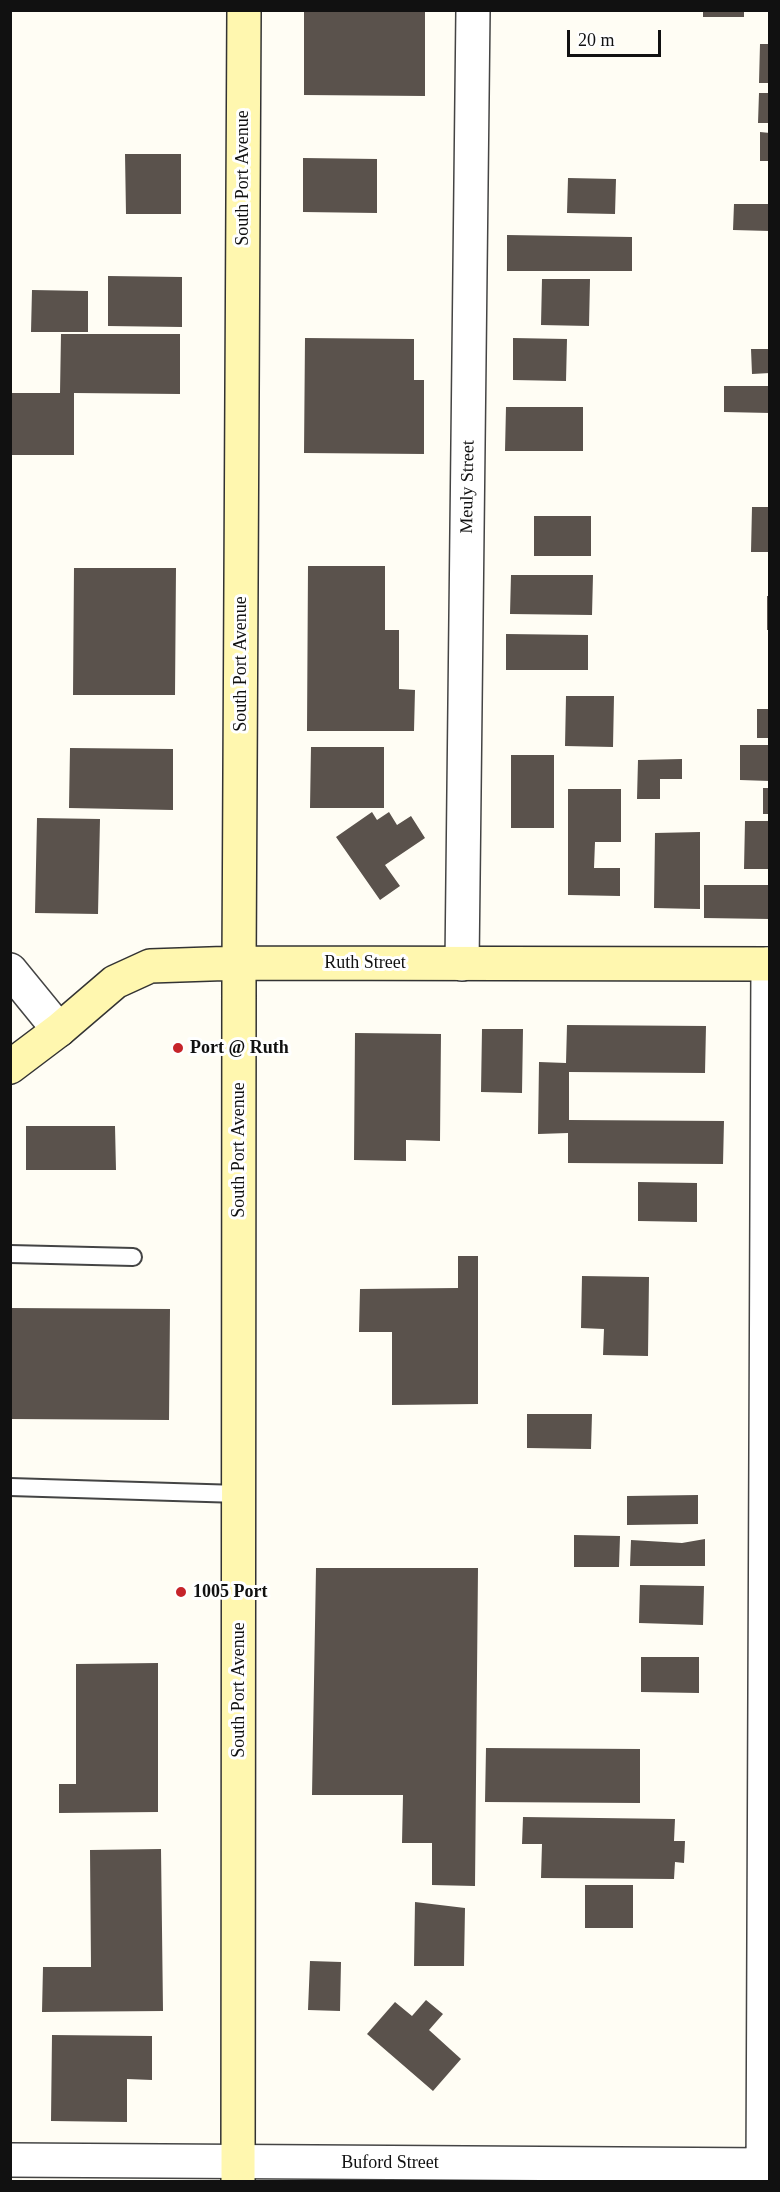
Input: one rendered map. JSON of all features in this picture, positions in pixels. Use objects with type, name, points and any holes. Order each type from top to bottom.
[{"type":"main road","name":"South Port Avenue","points":[[238,2172],[239,963],[244,10]]},
{"type":"main road","name":"Ruth Street","points":[[10,1067],[59,1030],[115,982],[150,966],[239,963],[769,964]]},
{"type":"street","name":"Meuly Street","points":[[462,963],[473,10]]},
{"type":"street","points":[[765,2170],[769,964]]},
{"type":"street","points":[[10,970],[59,1030]]},
{"type":"street","name":"Buford Street","points":[[10,2160],[238,2172],[765,2170]]},
{"type":"lane","points":[[10,1254],[133,1257]]},
{"type":"lane","points":[[10,1487],[239,1494]]},
{"type":"building","points":[[304,10],[425,10],[425,96],[304,95]]},
{"type":"building","points":[[703,10],[744,10],[744,17],[703,17]]},
{"type":"building","points":[[760,44],[770,44],[770,83],[759,83]]},
{"type":"building","points":[[759,93],[770,93],[770,123],[758,123]]},
{"type":"building","points":[[760,132],[770,133],[770,161],[760,161]]},
{"type":"building","points":[[125,154],[181,154],[181,214],[126,214]]},
{"type":"building","points":[[303,158],[377,159],[377,213],[303,212]]},
{"type":"building","points":[[568,178],[616,179],[615,214],[567,213]]},
{"type":"building","points":[[734,204],[770,204],[770,231],[733,230]]},
{"type":"building","points":[[507,235],[632,237],[632,271],[507,271]]},
{"type":"building","points":[[108,276],[182,277],[182,327],[108,326]]},
{"type":"building","points":[[542,279],[590,279],[589,326],[541,325]]},
{"type":"building","points":[[32,290],[88,291],[88,332],[31,332]]},
{"type":"building","points":[[61,334],[180,334],[180,394],[74,393],[74,455],[10,455],[10,393],[60,393]]},
{"type":"building","points":[[305,338],[414,339],[414,380],[424,380],[424,454],[304,453]]},
{"type":"building","points":[[513,338],[567,339],[566,381],[513,380]]},
{"type":"building","points":[[751,349],[770,349],[770,373],[752,374]]},
{"type":"building","points":[[724,386],[770,386],[770,413],[724,412]]},
{"type":"building","points":[[506,407],[583,407],[583,451],[505,451]]},
{"type":"building","points":[[752,507],[770,507],[770,552],[751,552]]},
{"type":"building","points":[[534,516],[591,516],[591,556],[534,556]]},
{"type":"building","points":[[308,566],[385,566],[385,630],[399,630],[399,689],[415,690],[414,731],[307,731]]},
{"type":"building","points":[[74,568],[176,568],[175,695],[73,695]]},
{"type":"building","points":[[511,575],[593,575],[592,615],[510,614]]},
{"type":"building","points":[[767,596],[770,596],[770,630],[767,630]]},
{"type":"building","points":[[506,634],[588,635],[588,670],[506,670]]},
{"type":"building","points":[[566,696],[614,696],[613,747],[565,746]]},
{"type":"building","points":[[757,709],[770,709],[770,738],[757,738]]},
{"type":"building","points":[[740,745],[770,745],[770,781],[740,780]]},
{"type":"building","points":[[311,747],[384,747],[384,808],[310,808]]},
{"type":"building","points":[[70,748],[173,749],[173,810],[69,808]]},
{"type":"building","points":[[511,755],[554,755],[554,828],[511,828]]},
{"type":"building","points":[[682,759],[682,779],[660,779],[660,799],[637,799],[638,760]]},
{"type":"building","points":[[763,788],[770,788],[770,814],[763,814]]},
{"type":"building","points":[[568,789],[621,789],[621,842],[595,842],[594,868],[620,868],[620,896],[568,895]]},
{"type":"building","points":[[372,812],[377,820],[389,812],[397,825],[411,816],[425,838],[385,865],[400,886],[380,900],[336,837]]},
{"type":"building","points":[[37,818],[100,819],[98,914],[35,913]]},
{"type":"building","points":[[745,821],[770,821],[770,869],[744,869]]},
{"type":"building","points":[[700,832],[700,909],[654,908],[655,833]]},
{"type":"building","points":[[704,885],[770,885],[770,919],[704,918]]},
{"type":"building","points":[[567,1025],[706,1026],[705,1073],[569,1072],[569,1120],[724,1121],[723,1164],[568,1163],[568,1133],[538,1134],[539,1062],[566,1063]]},
{"type":"building","points":[[482,1029],[523,1029],[522,1093],[481,1092]]},
{"type":"building","points":[[355,1033],[441,1034],[440,1141],[406,1140],[406,1161],[354,1160]]},
{"type":"building","points":[[26,1126],[115,1126],[116,1170],[26,1170]]},
{"type":"building","points":[[638,1182],[697,1183],[697,1222],[638,1221]]},
{"type":"building","points":[[458,1256],[478,1256],[478,1404],[392,1405],[392,1332],[359,1332],[360,1289],[458,1288]]},
{"type":"building","points":[[582,1276],[649,1277],[648,1356],[603,1355],[604,1329],[581,1328]]},
{"type":"building","points":[[10,1308],[170,1309],[169,1420],[10,1419]]},
{"type":"building","points":[[527,1414],[592,1414],[591,1449],[527,1448]]},
{"type":"building","points":[[698,1495],[698,1524],[627,1525],[627,1496]]},
{"type":"building","points":[[574,1535],[620,1536],[619,1567],[574,1567]]},
{"type":"building","points":[[705,1539],[705,1566],[630,1566],[631,1540],[682,1543]]},
{"type":"building","points":[[316,1568],[478,1568],[475,1886],[432,1885],[432,1843],[402,1843],[403,1795],[312,1795]]},
{"type":"building","points":[[640,1585],[704,1586],[703,1625],[639,1623]]},
{"type":"building","points":[[641,1657],[699,1657],[699,1693],[641,1692]]},
{"type":"building","points":[[158,1663],[158,1812],[59,1813],[59,1784],[76,1784],[76,1664]]},
{"type":"building","points":[[486,1748],[640,1749],[640,1803],[485,1802]]},
{"type":"building","points":[[523,1817],[675,1819],[674,1841],[685,1841],[684,1863],[675,1862],[674,1879],[541,1878],[542,1844],[522,1844]]},
{"type":"building","points":[[161,1849],[163,2011],[42,2012],[43,1967],[91,1967],[90,1850]]},
{"type":"building","points":[[585,1885],[633,1885],[633,1928],[585,1928]]},
{"type":"building","points":[[415,1902],[465,1908],[464,1966],[414,1966]]},
{"type":"building","points":[[310,1961],[341,1962],[340,2011],[308,2010]]},
{"type":"building","points":[[426,2000],[443,2014],[429,2030],[461,2059],[433,2091],[367,2034],[395,2002],[412,2016]]},
{"type":"building","points":[[52,2035],[152,2036],[152,2080],[127,2079],[127,2122],[51,2121]]},
{"type":"place","name":"Port @ Ruth","points":[[178,1048]]},
{"type":"place","name":"1005 Port","points":[[181,1592]]}]
